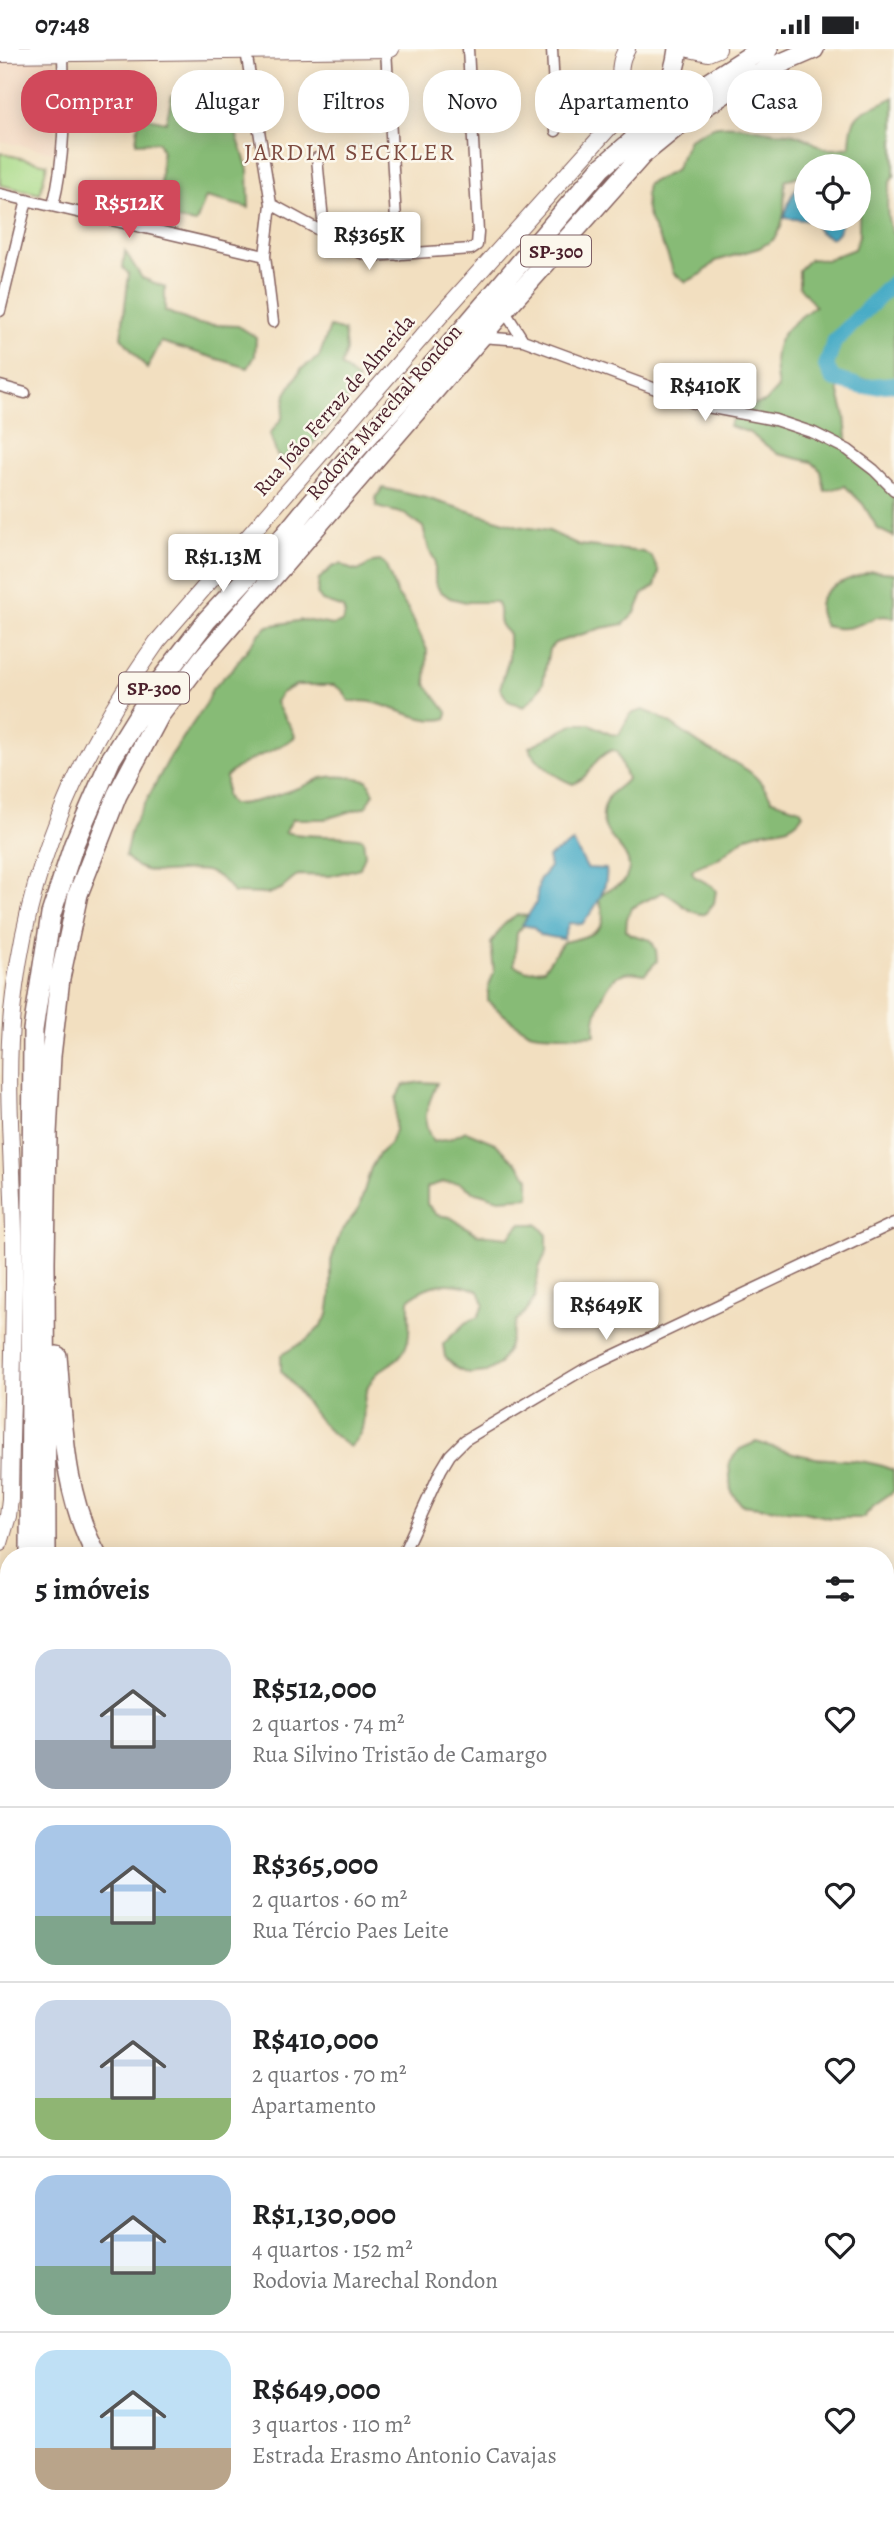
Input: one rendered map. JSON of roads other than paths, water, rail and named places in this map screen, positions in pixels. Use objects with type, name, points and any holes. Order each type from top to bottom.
[{"type":"highway","points":[[601,168],[631,128],[666,90],[676,69],[678,49]]},
{"type":"highway","name":"Rodovia Marechal Rondon","points":[[30,1547],[33,1030],[51,914],[74,844],[111,759],[157,685],[207,619],[275,547],[344,463],[438,359],[601,168],[674,105],[750,56],[768,49]]},
{"type":"highway","name":"Rodovia Marechal Rondon","points":[[46,1547],[45,1262],[51,1056],[60,978],[78,894],[117,796],[159,716],[202,659],[480,337],[642,155],[691,115],[752,76],[814,49]]},
{"type":"highway","points":[[45,1262],[52,1298],[68,1474],[81,1523],[93,1547]]},
{"type":"main road","points":[[0,54],[18,51],[63,53],[388,49]]},
{"type":"main road","name":"Rua João Ferraz de Almeida","points":[[0,1543],[10,1499],[14,1235],[9,1084],[12,1014],[27,916],[41,864],[75,776],[126,686],[157,642],[456,297],[615,121],[623,90],[621,62],[627,49]]},
{"type":"main road","points":[[689,49],[708,53],[718,49]]},
{"type":"main road","points":[[0,1202],[14,1235]]},
{"type":"street","points":[[388,49],[398,255]]},
{"type":"street","points":[[271,204],[360,253],[372,256],[471,249],[477,245],[468,49]]},
{"type":"street","points":[[552,49],[553,70]]},
{"type":"street","points":[[246,51],[271,204],[265,256],[273,321]]},
{"type":"street","points":[[53,206],[62,172],[63,53]]},
{"type":"street","points":[[317,158],[324,231]]},
{"type":"street","points":[[0,194],[265,256]]},
{"type":"street","points":[[0,311],[27,200]]},
{"type":"street","points":[[504,310],[523,340]]},
{"type":"street","points":[[480,337],[523,340],[702,406],[775,420],[814,433],[848,450],[894,490]]},
{"type":"street","points":[[0,386],[24,393]]},
{"type":"street","points":[[406,1547],[441,1470],[450,1455],[465,1440],[583,1370],[894,1223]]},
{"type":"water","points":[[794,192],[794,219],[784,218]]},
{"type":"water","points":[[818,231],[839,231],[832,238]]},
{"type":"water","points":[[573,842],[587,868],[606,869],[603,891],[596,906],[582,924],[569,923],[563,939],[540,935],[533,927],[522,925],[536,903],[539,880],[550,867],[548,857]]},
{"type":"waterway","points":[[894,282],[834,342],[826,366],[833,379],[863,387],[894,384]]},
{"type":"district","name":"JARDIM SECKLER","points":[[350,152]]}]
